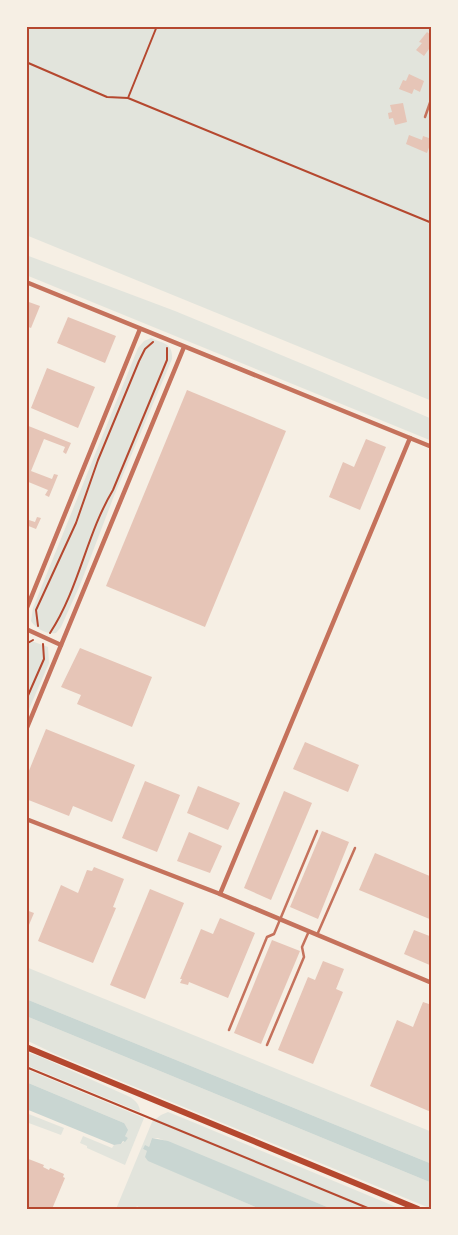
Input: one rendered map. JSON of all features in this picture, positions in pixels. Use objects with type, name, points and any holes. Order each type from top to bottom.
[{"type":"main road","points":[[26,1047],[418,1209]]},
{"type":"street","points":[[26,282],[432,447]]},
{"type":"street","points":[[26,610],[140,329]]},
{"type":"street","points":[[26,730],[184,347]]},
{"type":"street","points":[[220,894],[410,438]]},
{"type":"street","points":[[26,629],[62,646]]},
{"type":"street","points":[[26,818],[220,894],[432,983]]},
{"type":"lane","points":[[426,117],[432,97]]},
{"type":"lane","points":[[229,1030],[267,938],[274,934],[317,830]]},
{"type":"lane","points":[[317,935],[355,848]]},
{"type":"lane","points":[[267,1045],[304,957],[302,946],[309,931]]},
{"type":"path","points":[[128,98],[157,26]]},
{"type":"path","points":[[26,62],[107,97],[128,98],[432,223]]},
{"type":"path","points":[[26,700],[44,659],[44,645],[36,610],[76,524],[98,460],[139,361],[145,349],[158,336]]},
{"type":"path","points":[[26,644],[42,637],[60,618],[68,602],[96,522],[113,490],[167,360],[169,341]]},
{"type":"path","points":[[26,1067],[370,1209]]},
{"type":"shaded area","points":[[26,26],[432,26],[432,401],[26,235]]},
{"type":"shaded area","points":[[26,255],[175,311],[432,419],[432,441],[26,275]]},
{"type":"shaded area","points":[[151,338],[169,347],[172,359],[61,627],[56,633],[45,632],[31,621],[33,608],[138,348],[144,341]]},
{"type":"shaded area","points":[[26,639],[48,647],[49,663],[26,716]]},
{"type":"shaded area","points":[[26,967],[432,1132],[432,1164],[26,999]]},
{"type":"shaded area","points":[[26,999],[432,1164],[432,1183],[26,1016]]},
{"type":"shaded area","points":[[26,1016],[432,1183],[432,1209],[55,1054],[26,1040]]},
{"type":"shaded area","points":[[26,1052],[130,1097],[137,1103],[140,1112],[26,1065]]},
{"type":"shaded area","points":[[26,1069],[144,1118],[125,1165],[80,1143],[83,1136],[112,1148],[114,1145],[121,1144],[128,1138],[125,1136],[124,1123],[26,1082]]},
{"type":"shaded area","points":[[26,1082],[124,1123],[128,1130],[125,1136],[128,1138],[121,1144],[114,1145],[26,1109]]},
{"type":"shaded area","points":[[168,1112],[401,1209],[332,1209],[158,1138],[152,1138],[149,1147],[143,1149],[147,1151],[148,1160],[260,1209],[142,1209],[137,1206],[135,1209],[116,1209],[152,1122]]},
{"type":"shaded area","points":[[26,1113],[64,1128],[61,1135],[26,1122]]},
{"type":"shaded area","points":[[152,1138],[168,1141],[332,1209],[260,1209],[148,1161],[145,1157],[147,1151],[143,1149],[145,1145],[149,1147]]},
{"type":"building","points":[[427,32],[432,36],[432,51],[429,49],[424,56],[416,50],[422,43],[419,42]]},
{"type":"building","points":[[409,74],[424,81],[420,92],[414,89],[412,94],[399,89],[403,80],[406,81]]},
{"type":"building","points":[[403,103],[407,122],[395,125],[393,118],[389,119],[388,113],[392,112],[390,105]]},
{"type":"building","points":[[409,135],[422,140],[423,136],[432,139],[427,153],[406,144]]},
{"type":"building","points":[[26,301],[40,306],[31,328],[26,326]]},
{"type":"building","points":[[68,317],[116,336],[105,363],[57,343]]},
{"type":"building","points":[[47,368],[95,387],[78,428],[31,408]]},
{"type":"building","points":[[187,390],[286,431],[205,627],[106,586]]},
{"type":"building","points":[[26,425],[71,443],[66,454],[63,452],[65,447],[44,439],[31,471],[52,479],[54,474],[58,475],[49,497],[45,495],[48,490],[26,481]]},
{"type":"building","points":[[366,439],[386,447],[360,510],[329,497],[343,462],[354,467]]},
{"type":"building","points":[[37,517],[41,518],[36,529],[26,525],[26,519],[35,522]]},
{"type":"building","points":[[80,648],[152,677],[132,727],[77,704],[81,695],[61,687]]},
{"type":"building","points":[[46,729],[135,765],[112,822],[73,806],[69,816],[26,799],[26,778]]},
{"type":"building","points":[[305,742],[359,765],[348,792],[293,769]]},
{"type":"building","points":[[145,781],[180,795],[157,852],[122,838]]},
{"type":"building","points":[[198,786],[240,803],[228,830],[187,813]]},
{"type":"building","points":[[284,791],[312,803],[271,900],[244,888]]},
{"type":"building","points":[[322,831],[349,842],[318,919],[290,907]]},
{"type":"building","points":[[189,832],[222,846],[210,873],[177,861]]},
{"type":"building","points":[[375,853],[432,877],[432,920],[359,890]]},
{"type":"building","points":[[94,867],[124,879],[113,907],[116,908],[93,963],[38,941],[61,885],[78,893],[87,870],[92,871]]},
{"type":"building","points":[[150,889],[184,903],[145,999],[110,985]]},
{"type":"building","points":[[26,910],[34,913],[26,932]]},
{"type":"building","points":[[220,918],[255,933],[228,998],[189,982],[188,985],[180,983],[201,929],[213,934]]},
{"type":"building","points":[[414,930],[432,937],[432,966],[404,954]]},
{"type":"building","points":[[272,940],[300,951],[261,1044],[234,1033]]},
{"type":"building","points":[[323,961],[344,969],[336,989],[343,992],[313,1064],[278,1050],[308,977],[315,980]]},
{"type":"building","points":[[423,1002],[432,1005],[431,1112],[370,1086],[397,1020],[413,1027]]},
{"type":"building","points":[[26,1158],[44,1165],[43,1167],[49,1170],[50,1168],[64,1174],[63,1177],[65,1178],[52,1209],[26,1209]]}]
